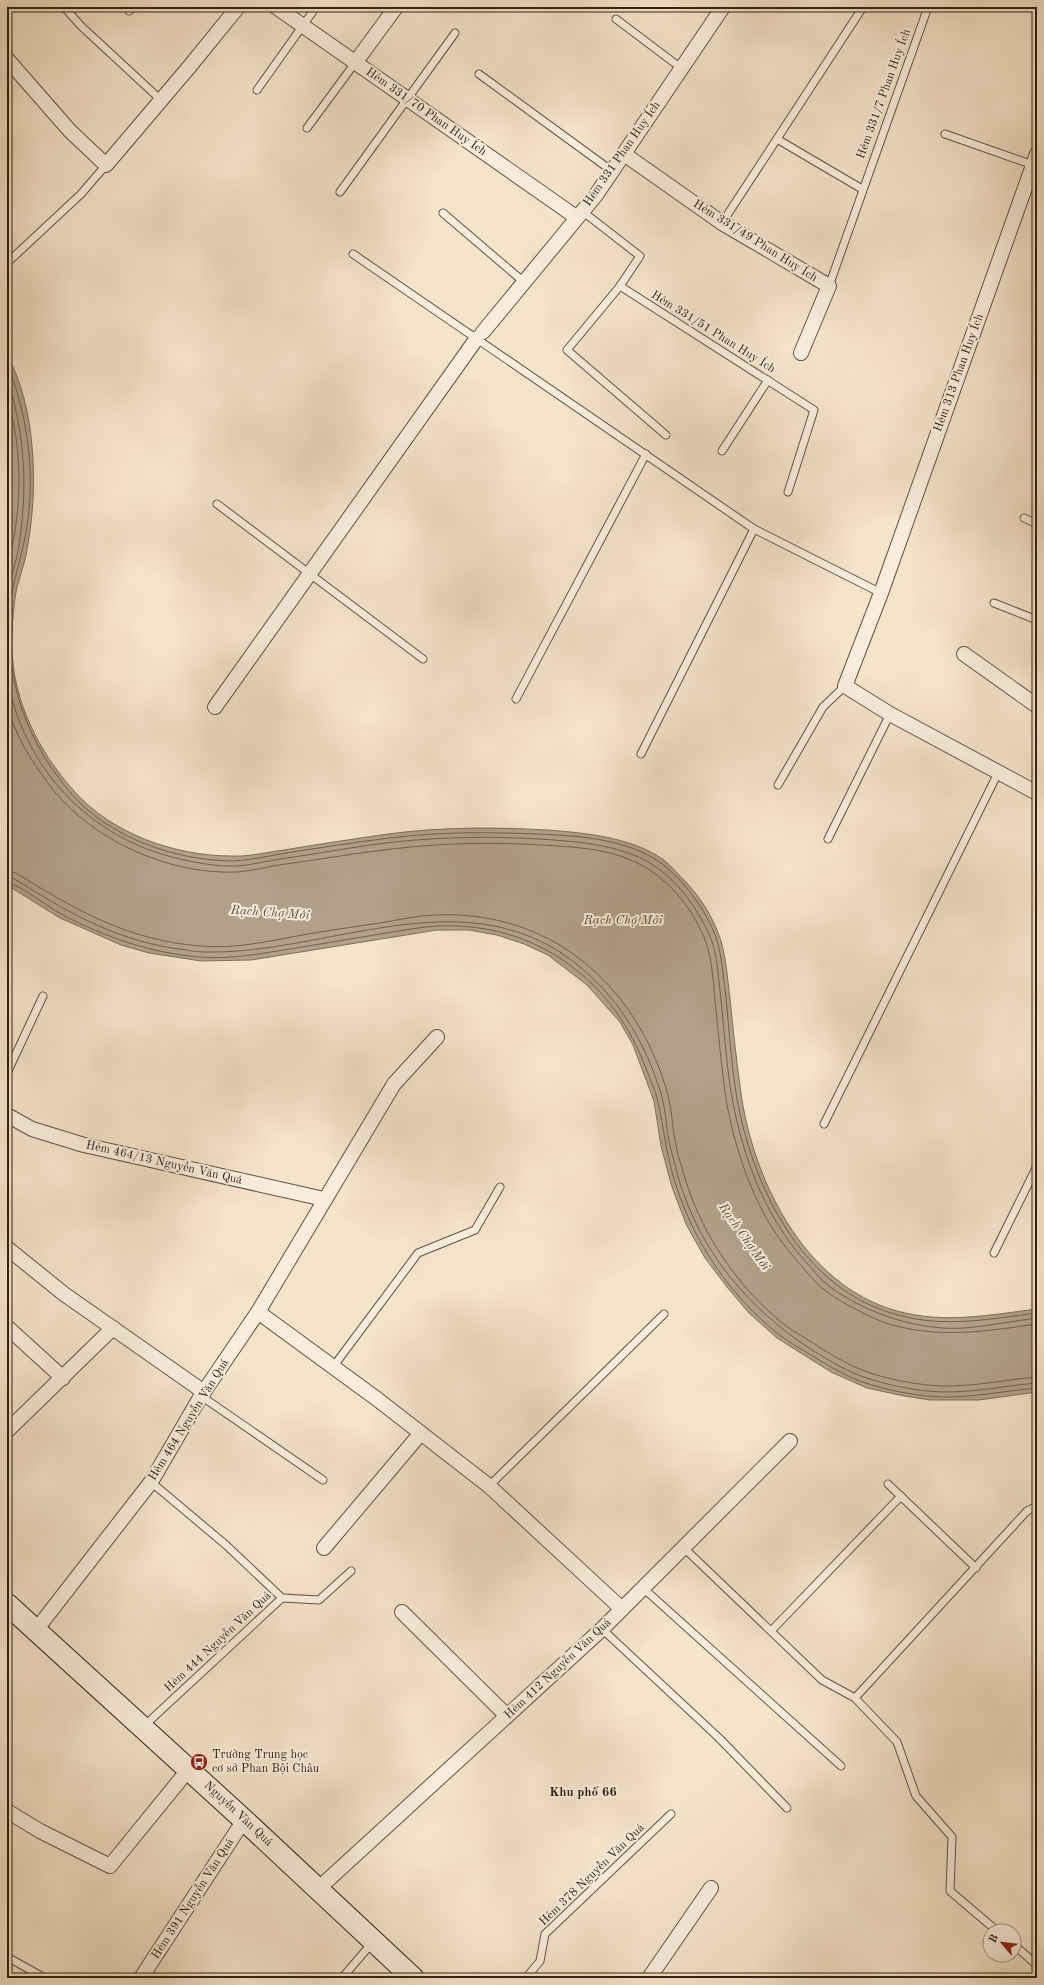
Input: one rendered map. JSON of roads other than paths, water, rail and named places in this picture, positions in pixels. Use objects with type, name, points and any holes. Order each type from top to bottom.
[{"type":"main road","name":"Nguyễn Văn Quá","points":[[7,1604],[189,1769],[414,1978]]},
{"type":"street","points":[[7,59],[70,132],[106,165],[238,7]]},
{"type":"street","name":"Hẻm 331/70 Phan Huy Ích","points":[[276,7],[407,100],[579,214]]},
{"type":"street","points":[[355,63],[396,7]]},
{"type":"street","name":"Hẻm 331 Phan Huy Ích","points":[[215,707],[480,335],[525,283],[579,214],[596,195],[723,7]]},
{"type":"street","name":"Hẻm 331/49 Phan Huy Ích","points":[[624,154],[722,223],[829,286]]},
{"type":"street","name":"Hẻm 313 Phan Huy Ích","points":[[845,686],[882,593],[1035,159]]},
{"type":"street","points":[[801,353],[829,286]]},
{"type":"street","points":[[964,654],[1037,706]]},
{"type":"street","points":[[845,686],[890,714],[1037,794]]},
{"type":"street","name":"Hẻm 464 Nguyễn Văn Quá","points":[[36,1630],[151,1482],[203,1394],[258,1312],[324,1199],[394,1084],[437,1037]]},
{"type":"street","name":"Hẻm 464/13 Nguyễn Văn Quá","points":[[7,1115],[32,1129],[84,1145],[324,1199]]},
{"type":"street","points":[[7,1248],[64,1294],[203,1394]]},
{"type":"street","points":[[258,1312],[421,1433],[489,1486],[622,1609]]},
{"type":"street","points":[[7,1327],[63,1378]]},
{"type":"street","points":[[7,1431],[113,1328]]},
{"type":"street","points":[[324,1548],[421,1433]]},
{"type":"street","name":"Hẻm 412 Nguyễn Văn Quá","points":[[318,1889],[602,1629],[790,1441]]},
{"type":"street","points":[[402,1612],[507,1716]]},
{"type":"street","points":[[7,1811],[40,1831],[110,1866],[189,1769]]},
{"type":"street","name":"Hẻm 391 Nguyễn Văn Quá","points":[[141,1978],[244,1820]]},
{"type":"street","points":[[649,1978],[711,1888]]},
{"type":"lane","points":[[64,7],[81,26],[161,100]]},
{"type":"lane","points":[[257,90],[316,7]]},
{"type":"lane","points":[[722,223],[863,7]]},
{"type":"lane","name":"Hẻm 331/7 Phan Huy Ích","points":[[829,286],[862,189],[928,7]]},
{"type":"lane","points":[[616,19],[681,68]]},
{"type":"lane","points":[[340,192],[455,33]]},
{"type":"lane","points":[[307,128],[355,63]]},
{"type":"lane","points":[[479,74],[612,171]]},
{"type":"lane","points":[[945,134],[1035,159]]},
{"type":"lane","points":[[777,139],[862,189]]},
{"type":"lane","points":[[7,263],[81,194],[106,165]]},
{"type":"lane","points":[[442,213],[525,283]]},
{"type":"lane","points":[[579,214],[640,256],[620,286],[567,350],[666,435]]},
{"type":"lane","points":[[353,254],[480,335],[646,454],[754,528],[882,593]]},
{"type":"lane","name":"Hẻm 331/51 Phan Huy Ích","points":[[620,286],[814,410],[788,492]]},
{"type":"lane","points":[[722,451],[768,380]]},
{"type":"lane","points":[[516,699],[646,454]]},
{"type":"lane","points":[[218,504],[423,659]]},
{"type":"lane","points":[[1024,518],[1037,524]]},
{"type":"lane","points":[[641,754],[754,528]]},
{"type":"lane","points":[[994,603],[1037,620]]},
{"type":"lane","points":[[778,784],[823,707],[845,686]]},
{"type":"lane","points":[[828,839],[890,714]]},
{"type":"lane","points":[[824,1124],[998,773]]},
{"type":"lane","points":[[7,1073],[43,996]]},
{"type":"lane","points":[[994,1254],[1037,1166]]},
{"type":"lane","points":[[333,1367],[418,1253],[475,1230],[500,1187]]},
{"type":"lane","points":[[489,1486],[664,1314]]},
{"type":"lane","points":[[203,1394],[323,1480]]},
{"type":"lane","points":[[151,1482],[226,1545],[282,1598]]},
{"type":"lane","points":[[888,1484],[976,1568]]},
{"type":"lane","points":[[771,1631],[901,1496]]},
{"type":"lane","points":[[855,1698],[1027,1511],[1037,1506]]},
{"type":"lane","points":[[684,1548],[822,1680],[855,1698],[896,1742],[916,1796],[952,1837],[950,1891],[988,1923]]},
{"type":"lane","name":"Hẻm 444 Nguyễn Văn Quá","points":[[142,1727],[282,1598],[319,1600],[351,1571]]},
{"type":"lane","points":[[643,1588],[841,1766]]},
{"type":"lane","points":[[602,1629],[719,1738],[787,1808]]},
{"type":"lane","name":"Hẻm 378 Nguyễn Văn Quá","points":[[526,1978],[540,1961],[545,1934],[671,1814]]},
{"type":"lane","points":[[342,1978],[374,1941]]},
{"type":"lane","points":[[1022,1952],[1037,1965]]},
{"type":"lane","points":[[7,1957],[45,1978]]},
{"type":"water","name":"Rạch Chợ Mới","points":[[7,355],[17,375],[24,398],[29,422],[33,473],[33,498],[28,544],[25,561],[17,587],[14,609],[12,648],[14,668],[17,687],[30,725],[50,760],[74,791],[89,806],[107,819],[146,840],[167,847],[210,855],[245,856],[408,832],[448,829],[507,828],[577,833],[623,841],[651,852],[664,860],[675,870],[700,899],[720,938],[726,964],[740,1086],[746,1121],[756,1156],[770,1190],[787,1223],[809,1252],[834,1278],[864,1298],[897,1311],[915,1315],[950,1318],[984,1316],[1037,1309],[1037,1392],[979,1400],[930,1400],[867,1388],[831,1372],[777,1338],[749,1313],[705,1258],[686,1224],[672,1187],[661,1146],[654,1101],[633,1045],[620,1022],[587,985],[548,955],[524,944],[497,935],[469,930],[437,930],[251,960],[201,961],[149,953],[121,945],[60,918],[7,885]]},
{"type":"place","name":"Trường Trung học cơ sở Phan Bội Châu","points":[[199,1762]]},
{"type":"district","name":"Khu phố 66","points":[[583,1792]]}]
